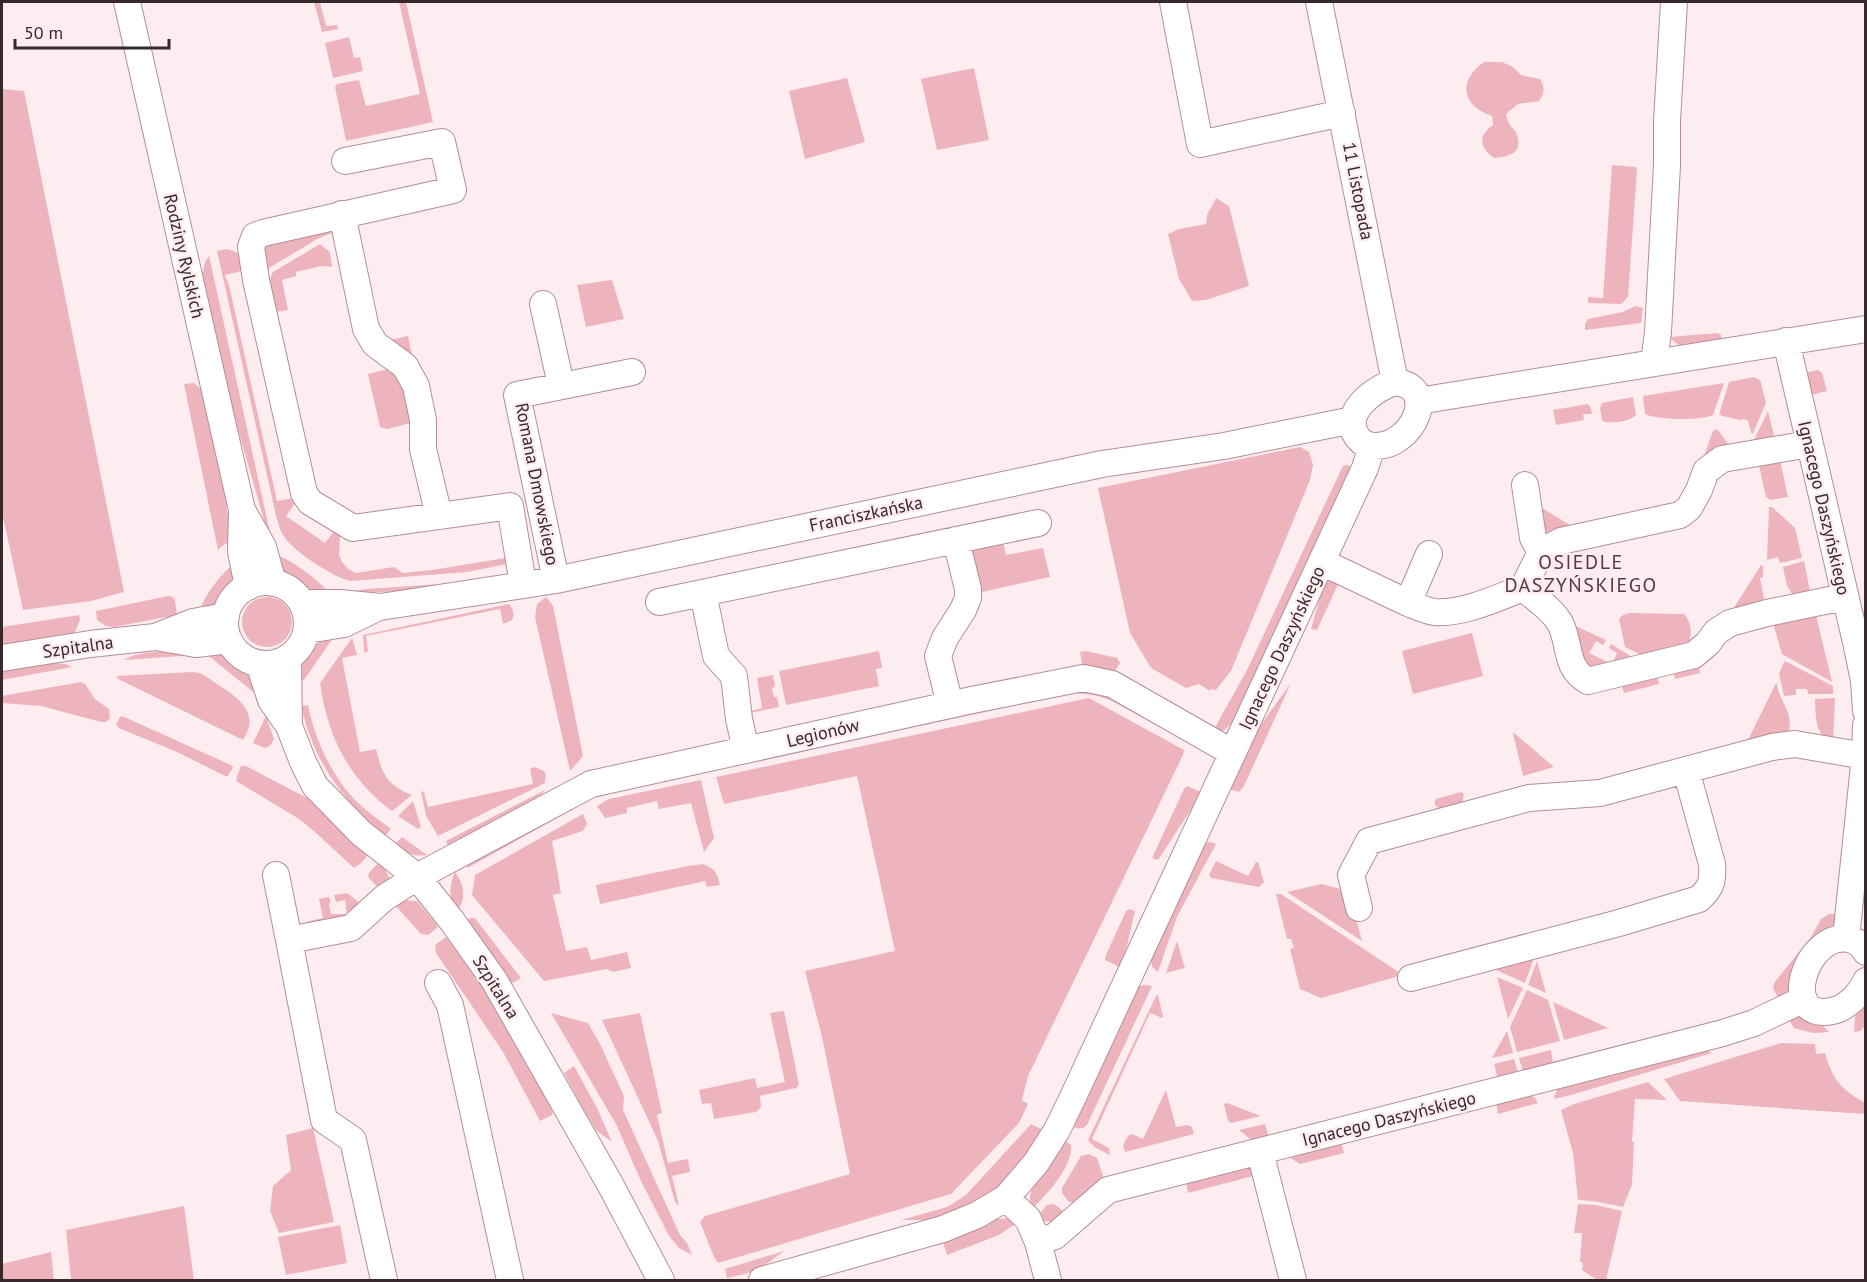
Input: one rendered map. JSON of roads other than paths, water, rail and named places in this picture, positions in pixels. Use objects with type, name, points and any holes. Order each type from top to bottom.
[{"type":"street","name":"Rodziny Rylskich","points":[[127,2],[242,510],[242,551],[248,586]]},
{"type":"street","points":[[1173,2],[1200,144],[1342,113]]},
{"type":"street","name":"11 Listopada","points":[[1320,2],[1395,381]]},
{"type":"street","points":[[1654,362],[1659,332],[1674,2]]},
{"type":"street","points":[[345,161],[442,142],[453,190],[255,236],[251,247],[256,280],[304,493],[310,502],[353,528],[510,506],[523,584]]},
{"type":"street","points":[[342,214],[366,329],[375,344],[405,366],[416,386],[423,420],[423,449],[439,516]]},
{"type":"street","points":[[543,304],[561,385]]},
{"type":"street","points":[[1418,401],[1866,328]]},
{"type":"street","name":"Ignacego Daszyńskiego","points":[[1786,340],[1864,681],[1866,711]]},
{"type":"street","name":"Romana Dmowskiego","points":[[556,580],[517,395],[632,372]]},
{"type":"street","points":[[1395,381],[1408,385],[1416,393],[1418,401],[1419,411],[1406,433],[1392,443],[1372,446],[1364,444],[1357,437],[1353,420],[1357,410],[1379,388],[1395,381]]},
{"type":"street","name":"Franciszkańska","points":[[302,603],[340,603],[380,607],[556,580],[1102,464],[1224,446],[1353,420]]},
{"type":"street","points":[[1322,562],[1407,603],[1435,612],[1488,602],[1523,588],[1542,552],[1561,541],[1680,514],[1689,508],[1706,471],[1722,459],[1809,444]]},
{"type":"street","name":"Ignacego Daszyńskiego","points":[[762,1281],[943,1229],[977,1215],[1006,1198],[1036,1163],[1057,1130],[1322,562],[1365,468],[1372,446]]},
{"type":"street","points":[[1525,485],[1533,538],[1542,552]]},
{"type":"street","name":"Rodziny Rylskich","points":[[242,510],[263,547],[273,583]]},
{"type":"street","points":[[659,602],[1038,523]]},
{"type":"street","points":[[950,705],[938,656],[945,638],[968,598],[968,589],[956,540]]},
{"type":"street","points":[[1407,603],[1429,554]]},
{"type":"street","points":[[260,582],[273,583],[285,586],[302,603],[307,616],[307,630],[297,651],[288,658],[274,664],[259,664],[246,659],[236,651],[227,628],[230,604],[248,586],[260,582]]},
{"type":"street","points":[[1523,588],[1546,607],[1560,624],[1572,664],[1578,675],[1588,681],[1694,655],[1708,643],[1716,632],[1730,623],[1844,597]]},
{"type":"street","points":[[703,593],[716,657],[734,676],[739,719],[746,750]]},
{"type":"street","name":"Franciszkańska","points":[[307,630],[344,624],[380,607]]},
{"type":"street","name":"Szpitalna","points":[[2,658],[155,636],[196,644],[227,628]]},
{"type":"street","name":"Szpitalna","points":[[288,658],[289,726]]},
{"type":"street","name":"Szpitalna","points":[[259,664],[271,700],[289,726],[315,786],[362,833],[417,877],[494,980],[610,1184],[662,1281]]},
{"type":"street","name":"Legionów","points":[[289,940],[351,928],[384,898],[417,877],[591,784],[1083,678],[1112,684],[1233,753]]},
{"type":"street","points":[[1866,725],[1856,945],[1839,938],[1824,945],[1810,959],[1803,974],[1804,999],[1815,1011],[1837,1010],[1854,998],[1866,981]]},
{"type":"street","points":[[1359,908],[1351,875],[1370,840],[1528,798],[1597,793],[1772,747],[1795,744],[1865,756]]},
{"type":"street","points":[[1411,978],[1699,899],[1713,880],[1712,864],[1686,770]]},
{"type":"street","points":[[276,875],[324,1120],[353,1140],[384,1281]]},
{"type":"street","points":[[438,983],[450,1005],[510,1281]]},
{"type":"street","name":"Ignacego Daszyńskiego","points":[[1038,1242],[1055,1236],[1108,1190],[1723,1033],[1754,1023],[1804,999]]},
{"type":"street","points":[[1260,1152],[1293,1281]]},
{"type":"street","points":[[1006,1198],[1028,1219],[1038,1242],[1048,1281]]},
{"type":"district","name":"OSIEDLE DASZYŃSKIEGO","points":[[1581,574]]}]
